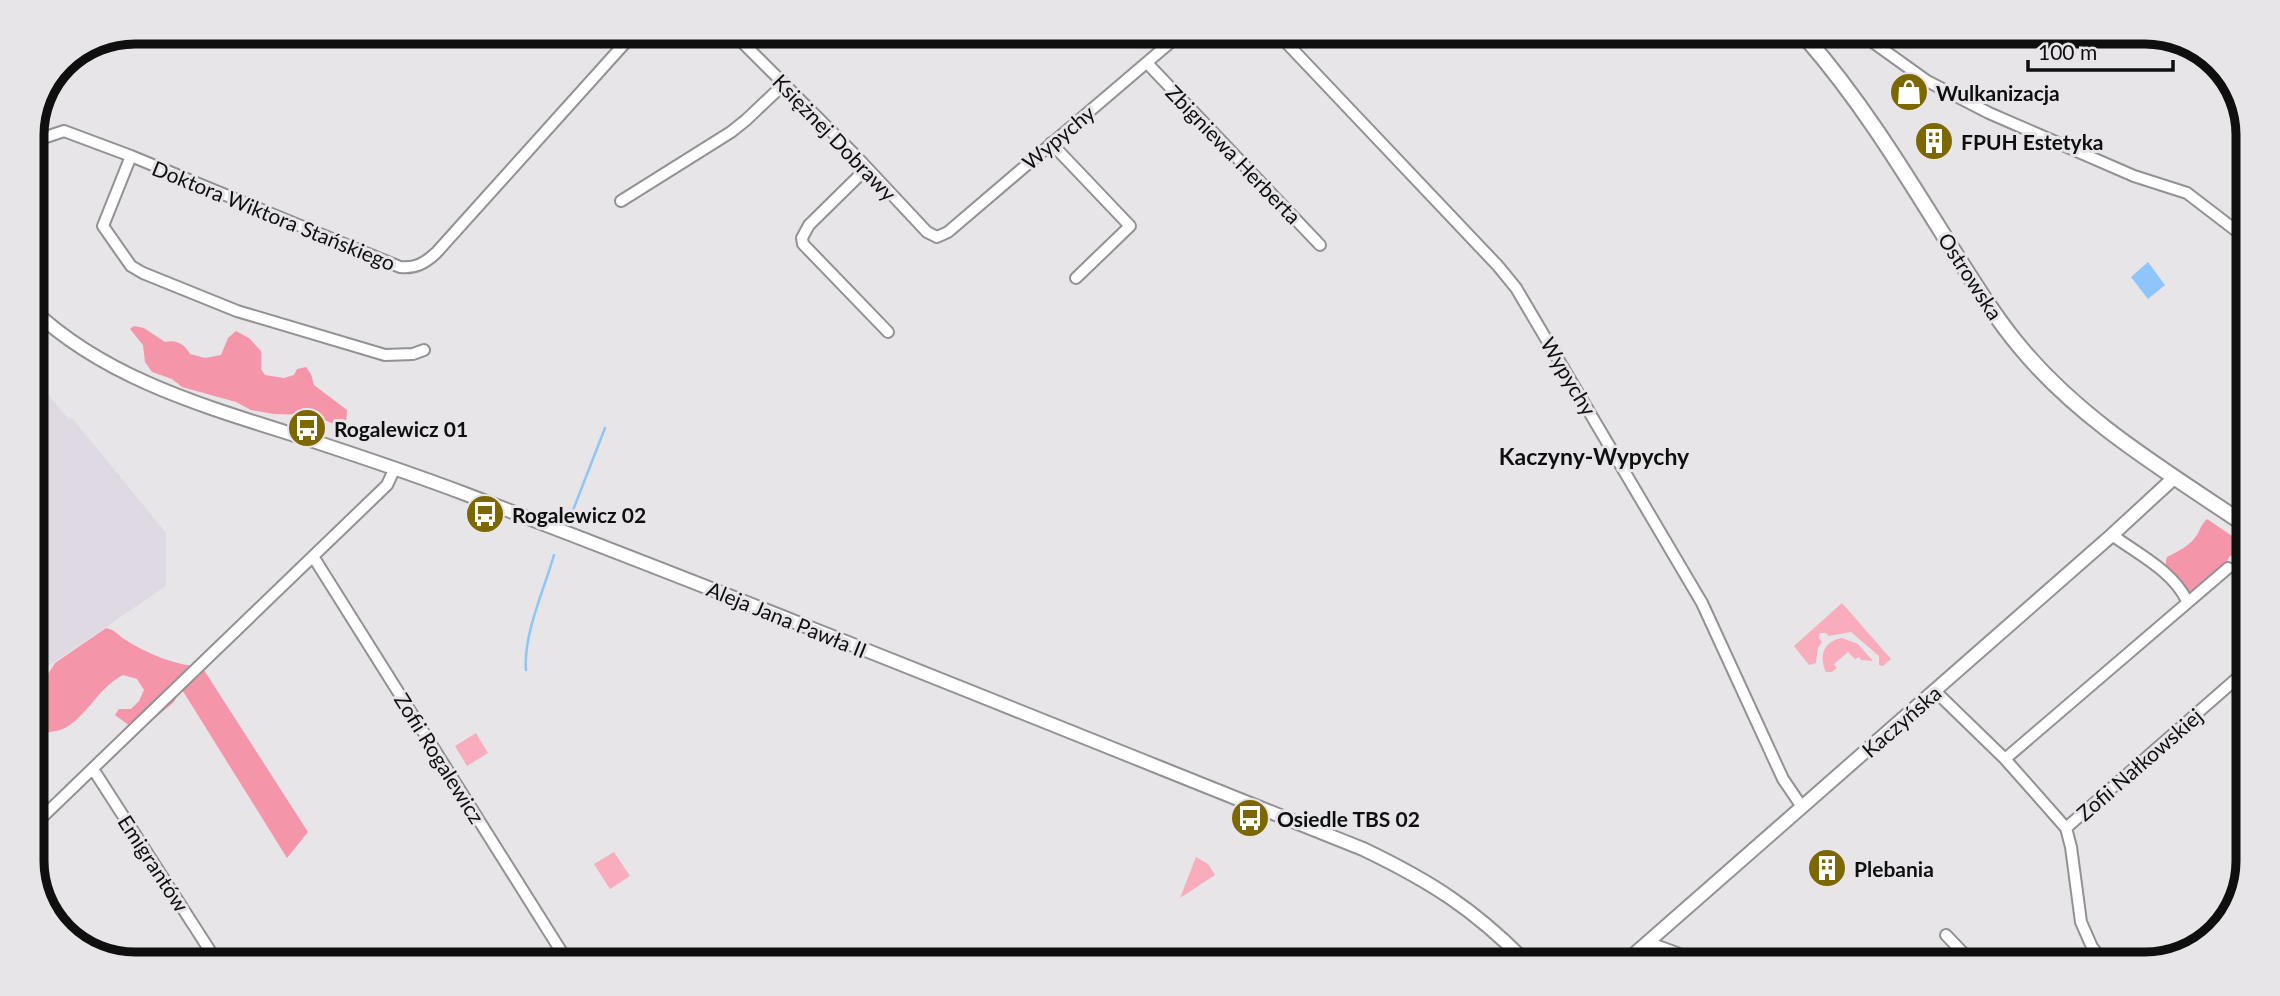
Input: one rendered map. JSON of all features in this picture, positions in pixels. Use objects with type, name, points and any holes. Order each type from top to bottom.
[{"type":"main road","name":"Ostrowska","points":[[1811,44],[1859,105],[1988,303],[2020,347],[2070,399],[2128,445],[2236,519]]},
{"type":"street","name":"Doktora Wiktora Stańskiego","points":[[44,138],[64,131],[400,267],[410,268],[418,266],[436,253],[624,44]]},
{"type":"street","name":"Księżnej Dobrawy","points":[[744,44],[927,232],[937,237]]},
{"type":"street","name":"Wypychy","points":[[937,237],[948,232],[1169,44]]},
{"type":"street","name":"Wypychy","points":[[1288,44],[1498,265],[1516,288],[1702,603],[1783,779],[1802,807]]},
{"type":"street","points":[[1876,44],[1927,80],[1989,113],[2134,176],[2187,193],[2236,231]]},
{"type":"street","name":"Zbigniewa Herberta","points":[[1147,63],[1320,245]]},
{"type":"street","points":[[621,201],[731,132],[784,84]]},
{"type":"street","points":[[1052,143],[1130,226],[1076,278]]},
{"type":"street","points":[[131,156],[103,226],[131,266],[137,270],[236,310],[385,355],[413,354],[424,350]]},
{"type":"street","points":[[867,168],[808,225],[802,238],[803,244],[888,332]]},
{"type":"street","name":"Aleja Jana Pawła II","points":[[44,319],[66,337],[106,362],[165,392],[395,468],[721,593],[1363,849],[1413,873],[1455,899],[1515,952]]},
{"type":"street","points":[[44,816],[228,637],[314,558],[387,485],[395,468]]},
{"type":"street","name":"Kaczyńska","points":[[1636,952],[2175,477]]},
{"type":"street","points":[[2112,535],[2171,578],[2180,587],[2187,601]]},
{"type":"street","name":"Zofii Rogalewicz","points":[[314,558],[562,952]]},
{"type":"street","points":[[2005,759],[2228,568]]},
{"type":"street","name":"Zofii Nałkowskiej","points":[[2066,828],[2236,679]]},
{"type":"street","points":[[1935,691],[2005,759],[2066,828],[2081,922],[2096,952]]},
{"type":"street","name":"Emigrantów","points":[[93,769],[211,952]]},
{"type":"street","points":[[1946,935],[1962,952]]},
{"type":"street","points":[[1647,942],[1674,952]]},
{"type":"shaded area","points":[[134,326],[144,328],[165,342],[180,343],[190,354],[205,358],[221,355],[228,338],[236,331],[249,338],[261,351],[261,369],[265,375],[284,378],[294,375],[297,369],[306,367],[314,385],[347,410],[346,424],[342,427],[311,415],[251,410],[236,402],[182,387],[172,379],[152,372],[145,362],[143,345],[130,329]]},
{"type":"shaded area","points":[[47,393],[69,420],[72,418],[166,533],[166,586],[44,669],[44,395]]},
{"type":"shaded area","points":[[2207,519],[2236,539],[2236,553],[2229,557],[2223,570],[2213,581],[2188,595],[2169,573],[2167,557],[2191,542]]},
{"type":"shaded area","points":[[1842,603],[1891,659],[1883,666],[1879,665],[1879,656],[1851,632],[1829,636],[1820,633],[1822,642],[1818,648],[1816,663],[1809,665],[1794,646]]},
{"type":"shaded area","points":[[106,628],[152,654],[181,664],[202,667],[308,832],[287,858],[181,688],[174,702],[138,732],[115,715],[119,709],[131,709],[144,690],[137,679],[123,675],[65,728],[44,733],[44,680],[55,663]]},
{"type":"shaded area","points":[[1842,638],[1858,644],[1873,661],[1861,660],[1859,657],[1855,659],[1848,652],[1834,664],[1837,668],[1826,672],[1824,650],[1831,642]]},
{"type":"shaded area","points":[[476,733],[488,753],[467,766],[455,746]]},
{"type":"shaded area","points":[[614,852],[630,876],[610,889],[594,864]]},
{"type":"shaded area","points":[[1196,857],[1208,864],[1215,875],[1180,898]]},
{"type":"water","points":[[2148,262],[2165,285],[2148,299],[2131,277]]},
{"type":"waterway","points":[[568,523],[605,428]]},
{"type":"waterway","points":[[526,670],[531,627],[554,555]]},
{"type":"place","name":"Wulkanizacja","points":[[1909,92]]},
{"type":"place","name":"FPUH Estetyka","points":[[1934,141]]},
{"type":"place","name":"Rogalewicz 01","points":[[307,428]]},
{"type":"place","name":"Rogalewicz 02","points":[[485,514]]},
{"type":"place","name":"Osiedle TBS 02","points":[[1250,818]]},
{"type":"place","name":"Plebania","points":[[1827,868]]},
{"type":"district","name":"Kaczyny-Wypychy","points":[[1594,456]]}]
